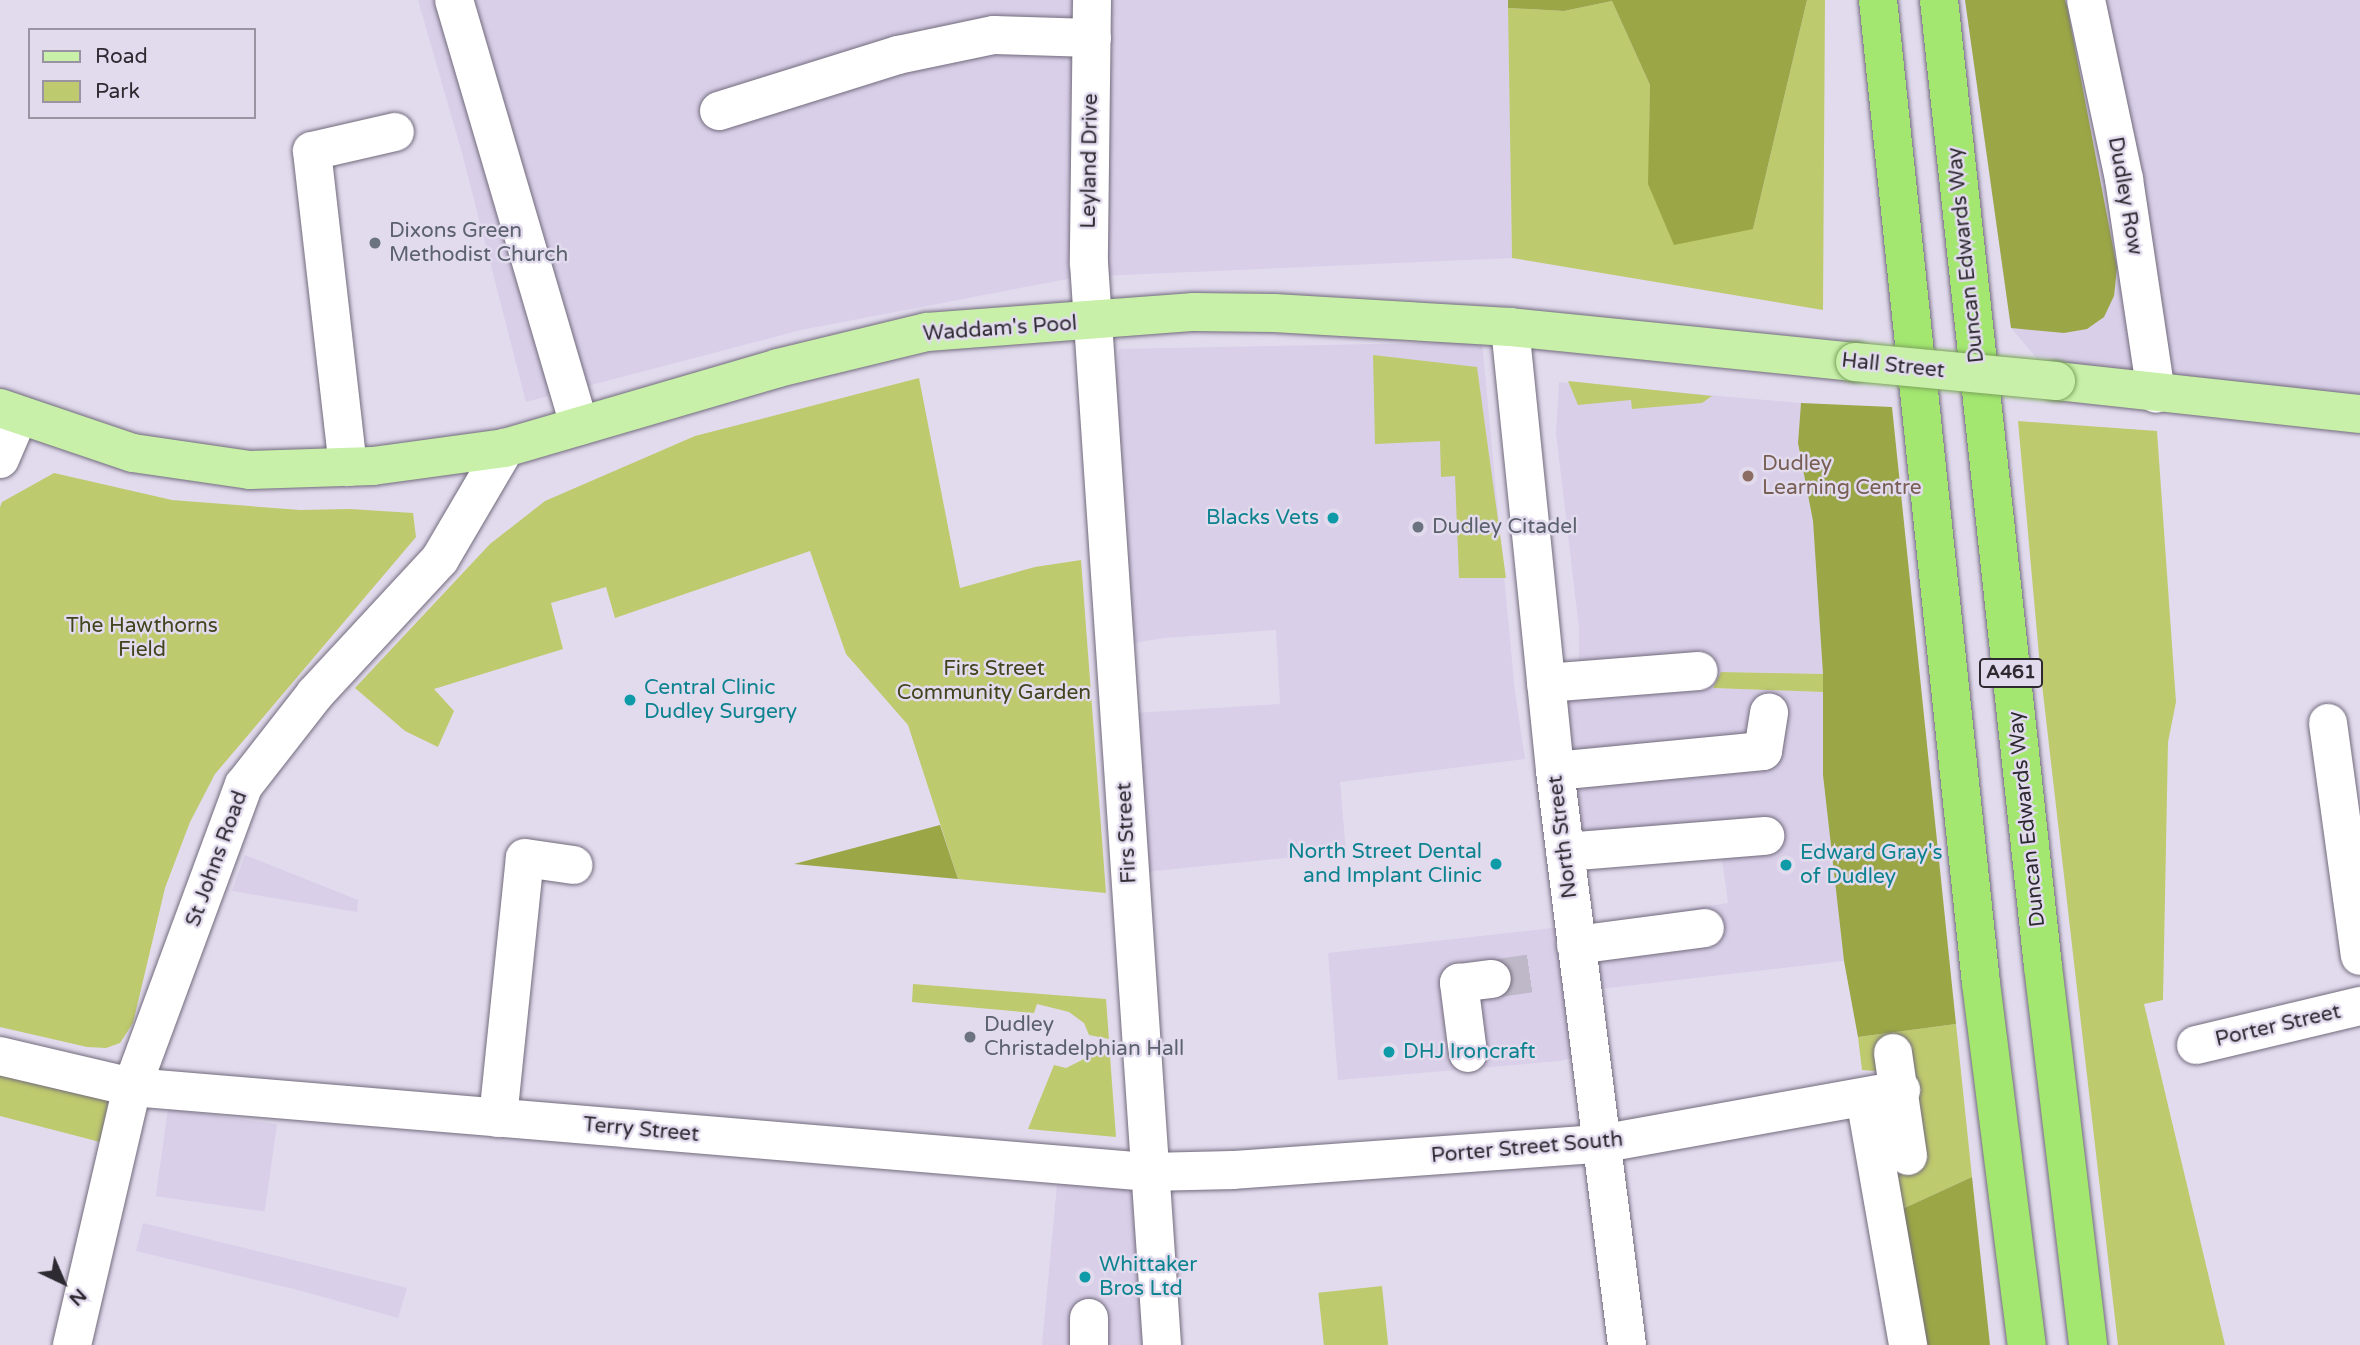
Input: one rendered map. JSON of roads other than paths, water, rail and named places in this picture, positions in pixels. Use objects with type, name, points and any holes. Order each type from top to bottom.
[{"type":"highway","name":"A461","points":[[1878,0],[1980,969],[2026,1345]]},
{"type":"highway","name":"Duncan Edwards Way","points":[[1939,0],[2041,952],[2088,1345]]},
{"type":"main road","name":"Waddam's Pool","points":[[9,413],[133,453],[250,470],[348,467],[505,448],[778,368],[927,332],[1094,322],[1194,312],[1274,313],[1510,327]]},
{"type":"main road","name":"Hall Street","points":[[1510,327],[2360,414]]},
{"type":"street","points":[[454,0],[579,426]]},
{"type":"street","name":"Leyland Drive","points":[[1092,0],[1089,263],[1094,322]]},
{"type":"street","name":"Dudley Row","points":[[2086,0],[2124,179],[2156,394]]},
{"type":"street","points":[[719,111],[898,55],[994,35],[1092,38]]},
{"type":"street","points":[[348,467],[312,151],[395,132]]},
{"type":"street","name":"Firs Street","points":[[1094,322],[1162,1345]]},
{"type":"street","name":"North Street","points":[[1510,327],[1565,852],[1567,961],[1600,1144],[1627,1345]]},
{"type":"street","points":[[0,460],[9,413]]},
{"type":"street","name":"St Johns Road","points":[[72,1345],[132,1087],[244,785],[316,694],[440,559],[505,448]]},
{"type":"street","points":[[1546,683],[1699,670]]},
{"type":"street","points":[[1555,771],[1763,751],[1769,712]]},
{"type":"street","points":[[2329,723],[2360,956]]},
{"type":"street","points":[[1565,852],[1765,836]]},
{"type":"street","points":[[498,1118],[525,858],[573,865]]},
{"type":"street","points":[[1567,961],[1705,929]]},
{"type":"street","points":[[1468,1053],[1459,983],[1492,979]]},
{"type":"street","name":"Porter Street","points":[[2196,1045],[2360,1006]]},
{"type":"street","points":[[1893,1053],[1883,1094],[1908,1345]]},
{"type":"street","name":"Terry Street","points":[[0,1056],[132,1087],[1149,1172]]},
{"type":"street","points":[[1883,1094],[1909,1156]]},
{"type":"street","name":"Porter Street South","points":[[1149,1172],[1233,1170],[1600,1144],[1883,1094]]},
{"type":"tunnel","points":[[1492,979],[1547,971]]},
{"type":"place","name":"Dixons Green Methodist Church","points":[[375,243]]},
{"type":"place","name":"Dudley Learning Centre","points":[[1748,476]]},
{"type":"place","name":"Blacks Vets","points":[[1333,518]]},
{"type":"place","name":"Dudley Citadel","points":[[1418,527]]},
{"type":"place","name":"Central Clinic Dudley Surgery","points":[[630,700]]},
{"type":"place","name":"North Street Dental and Implant Clinic","points":[[1496,864]]},
{"type":"place","name":"Edward Gray's of Dudley","points":[[1786,865]]},
{"type":"place","name":"Dudley Christadelphian Hall","points":[[970,1037]]},
{"type":"place","name":"DHJ Ironcraft","points":[[1389,1052]]},
{"type":"place","name":"Whittaker Bros Ltd","points":[[1085,1277]]},
{"type":"park label","name":"The Hawthorns Field","points":[[142,638]]},
{"type":"park label","name":"Firs Street Community Garden","points":[[994,681]]}]
